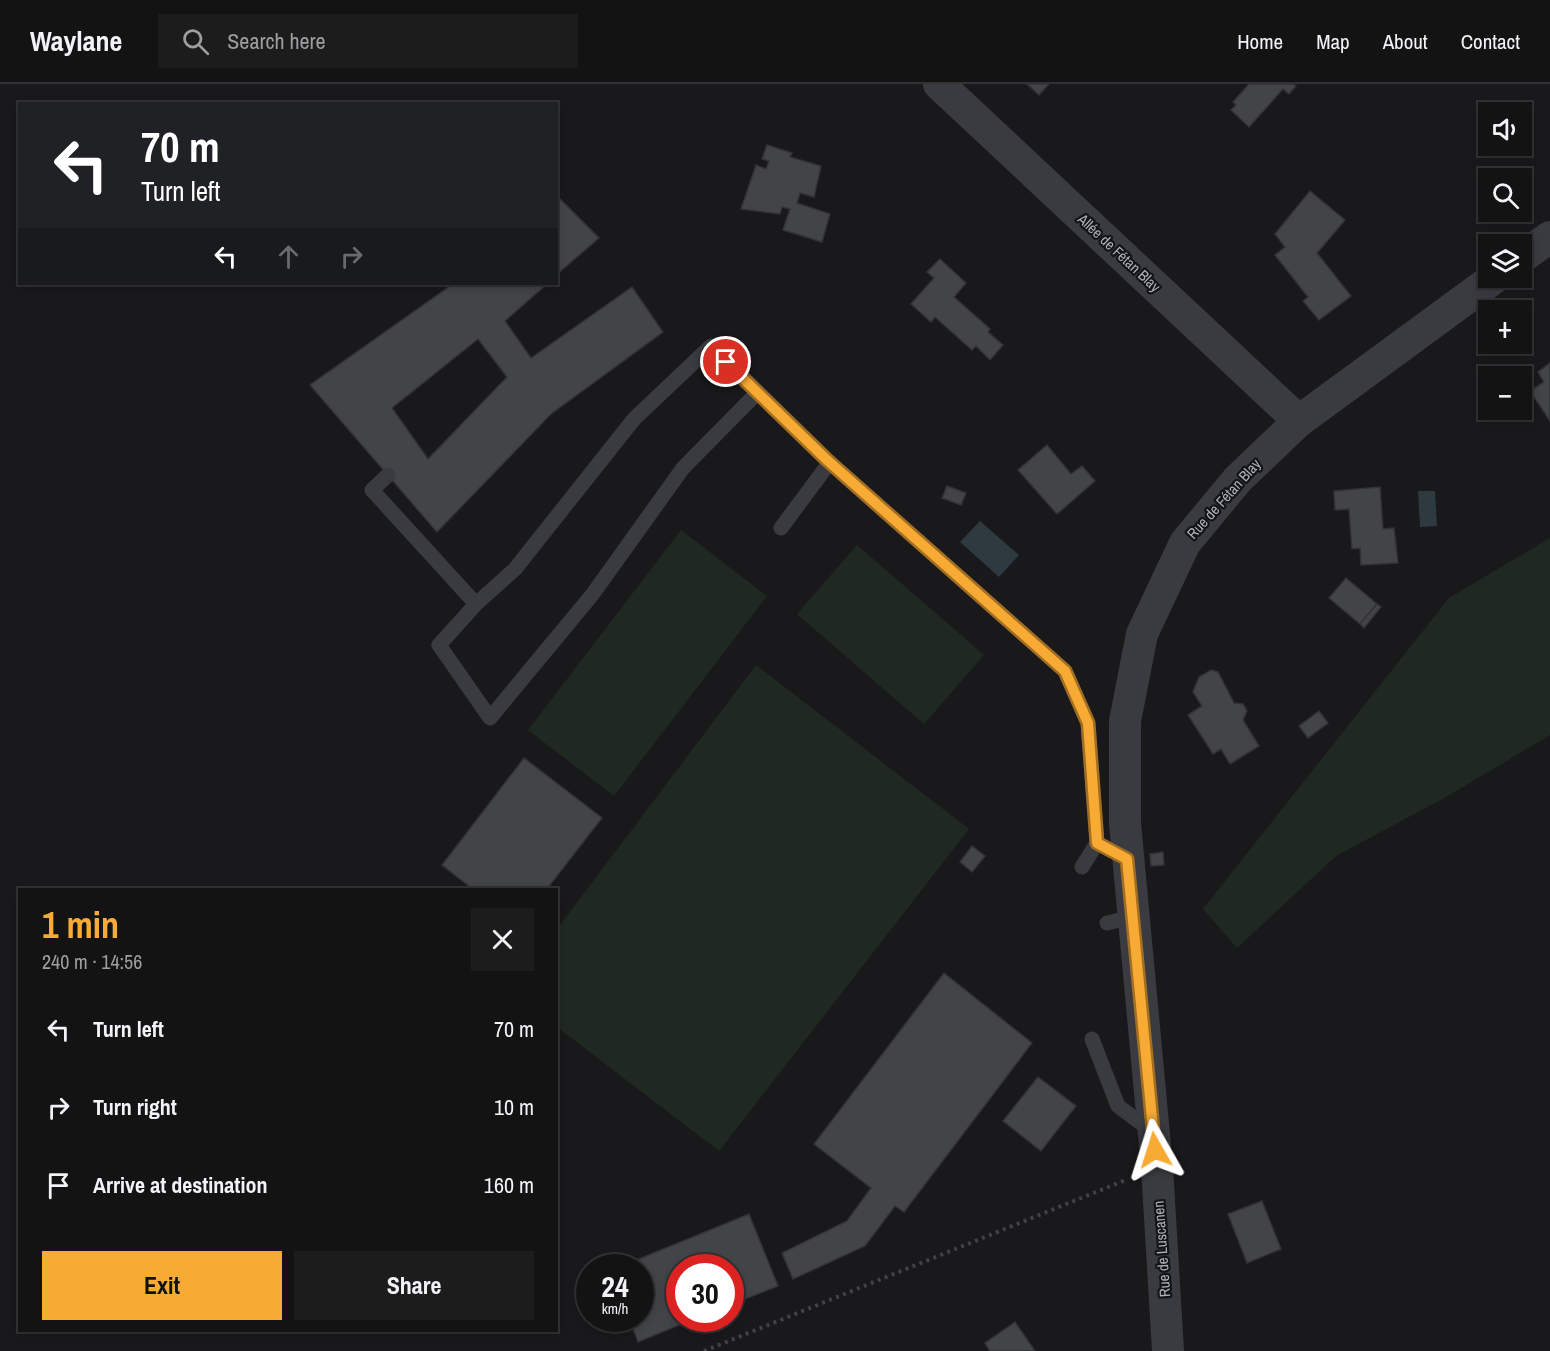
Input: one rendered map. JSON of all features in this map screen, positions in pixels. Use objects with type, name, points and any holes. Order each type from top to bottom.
[{"type":"street","name":"Allée de Fétan Blay","points":[[939,84],[1299,421]]},
{"type":"street","points":[[1532,250],[1550,237]]},
{"type":"street","name":"Rue de Fétan Blay","points":[[1125,824],[1125,721],[1142,634],[1185,543],[1238,478],[1299,421],[1480,288]]},
{"type":"street","name":"Rue de Luscanen","points":[[1125,824],[1127,859],[1120,920],[1157,1167],[1168,1351]]},
{"type":"lane","points":[[758,392],[683,468],[592,595],[490,718],[439,645],[476,604],[515,569],[634,419],[711,346],[830,462],[1065,671],[1088,723],[1097,843],[1082,867]]},
{"type":"lane","points":[[781,528],[830,462]]},
{"type":"lane","points":[[388,476],[372,490],[476,604]]},
{"type":"lane","points":[[1097,843],[1127,859]]},
{"type":"lane","points":[[1092,1039],[1118,1106],[1153,1132]]},
{"type":"path","points":[[704,1351],[1157,1167]]},
{"type":"shaded area","points":[[1418,491],[1435,491],[1437,526],[1420,527]]},
{"type":"shaded area","points":[[980,521],[1019,555],[999,577],[960,542]]},
{"type":"shaded area","points":[[681,530],[767,596],[614,796],[528,730]]},
{"type":"shaded area","points":[[1550,538],[1550,735],[1446,797],[1336,856],[1237,948],[1203,909],[1449,598]]},
{"type":"shaded area","points":[[857,545],[984,655],[924,724],[797,614]]},
{"type":"shaded area","points":[[756,665],[969,829],[719,1151],[558,1028],[558,928]]},
{"type":"building","points":[[1027,84],[1049,84],[1039,95]]},
{"type":"building","points":[[1249,84],[1293,84],[1296,86],[1289,94],[1283,89],[1249,127],[1231,110],[1236,105],[1233,102]]},
{"type":"building","points":[[767,145],[792,153],[790,157],[821,166],[814,197],[800,193],[797,203],[830,214],[822,242],[783,230],[790,209],[782,207],[780,214],[741,209],[756,165],[766,169],[769,161],[762,159]]},
{"type":"building","points":[[1310,191],[1345,220],[1317,253],[1351,296],[1319,320],[1303,301],[1308,297],[1275,255],[1285,247],[1275,234]]},
{"type":"building","points":[[558,199],[599,238],[558,273]]},
{"type":"building","points":[[940,259],[966,283],[954,297],[990,329],[988,332],[1003,345],[990,360],[976,346],[972,350],[935,317],[931,322],[911,304],[934,278],[927,272]]},
{"type":"building","points":[[452,285],[546,285],[505,321],[531,358],[632,287],[663,332],[551,414],[437,532],[310,385]],"holes":[[[478,339],[507,377],[428,459],[392,408]]]},
{"type":"building","points":[[1550,363],[1550,421],[1532,394],[1532,390],[1544,382],[1538,372]]},
{"type":"building","points":[[1047,445],[1071,474],[1082,466],[1095,481],[1057,514],[1018,470]]},
{"type":"building","points":[[947,486],[966,493],[961,505],[942,498]]},
{"type":"building","points":[[1380,487],[1383,529],[1394,528],[1398,563],[1361,565],[1360,548],[1352,549],[1349,509],[1335,510],[1334,491]]},
{"type":"building","points":[[1346,578],[1377,604],[1360,624],[1329,598]]},
{"type":"building","points":[[1377,604],[1381,607],[1364,628],[1360,624]]},
{"type":"building","points":[[1211,670],[1218,672],[1234,703],[1243,704],[1247,711],[1243,720],[1259,746],[1230,764],[1221,749],[1213,754],[1188,715],[1202,706],[1193,692],[1199,677]]},
{"type":"building","points":[[1319,711],[1328,723],[1308,738],[1299,726]]},
{"type":"building","points":[[524,758],[602,818],[548,888],[471,888],[442,865]]},
{"type":"building","points":[[972,846],[985,856],[972,872],[960,862]]},
{"type":"building","points":[[1163,852],[1164,865],[1151,866],[1150,854]]},
{"type":"building","points":[[944,973],[1032,1043],[904,1212],[895,1206],[865,1246],[793,1279],[782,1253],[847,1221],[871,1188],[814,1144]]},
{"type":"building","points":[[1038,1077],[1076,1106],[1041,1151],[1003,1121]]},
{"type":"building","points":[[1262,1201],[1281,1249],[1247,1263],[1228,1214]]},
{"type":"building","points":[[749,1214],[778,1286],[744,1299],[744,1254],[666,1254],[666,1330],[638,1342],[634,1332],[654,1332],[654,1254],[651,1254]]},
{"type":"building","points":[[1015,1322],[1035,1351],[990,1351],[985,1343]]},
{"type":"route","points":[[726,362],[827,460],[1065,671],[1088,723],[1097,843],[1127,859],[1155,1150]]}]
